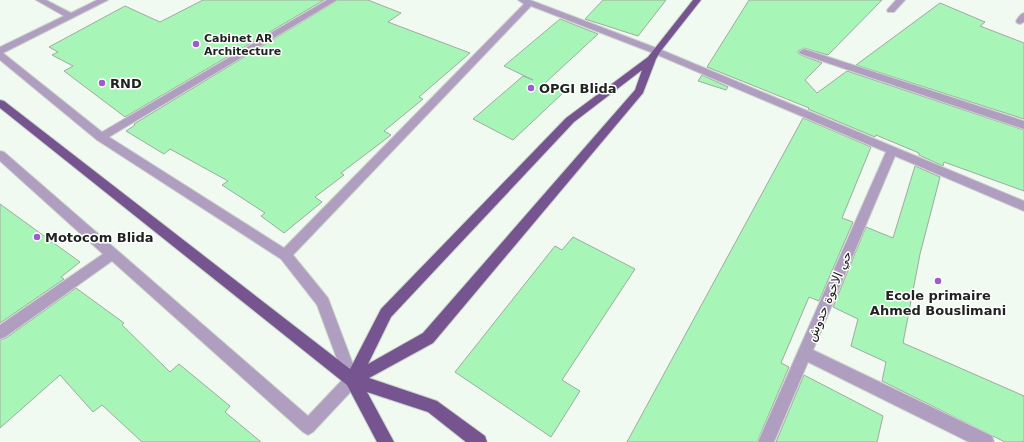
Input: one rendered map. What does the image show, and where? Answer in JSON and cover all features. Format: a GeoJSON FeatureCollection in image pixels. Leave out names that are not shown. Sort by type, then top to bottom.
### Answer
{"type":"FeatureCollection","features":[{"type":"Feature","properties":{"kind":"main road"},"geometry":{"type":"LineString","coordinates":[[352,380],[386,313],[570,120],[654,55],[696,0]]}},
{"type":"Feature","properties":{"kind":"main road"},"geometry":{"type":"LineString","coordinates":[[352,380],[428,338],[640,91],[654,55]]}},
{"type":"Feature","properties":{"kind":"main road"},"geometry":{"type":"LineString","coordinates":[[0,102],[352,380],[432,406],[478,442]]}},
{"type":"Feature","properties":{"kind":"main road"},"geometry":{"type":"LineString","coordinates":[[352,380],[386,442]]}},
{"type":"Feature","properties":{"kind":"street"},"geometry":{"type":"LineString","coordinates":[[40,0],[70,16]]}},
{"type":"Feature","properties":{"kind":"street"},"geometry":{"type":"LineString","coordinates":[[0,51],[104,0]]}},
{"type":"Feature","properties":{"kind":"street"},"geometry":{"type":"LineString","coordinates":[[101,137],[333,0]]}},
{"type":"Feature","properties":{"kind":"street"},"geometry":{"type":"LineString","coordinates":[[891,10],[900,0]]}},
{"type":"Feature","properties":{"kind":"street"},"geometry":{"type":"LineString","coordinates":[[285,255],[526,1],[654,55],[1024,206]]}},
{"type":"Feature","properties":{"kind":"street"},"geometry":{"type":"LineString","coordinates":[[804,52],[1024,125]]}},
{"type":"Feature","properties":{"kind":"street"},"geometry":{"type":"LineString","coordinates":[[0,55],[101,137],[285,255],[323,302],[352,380],[308,427],[220,348],[111,255],[0,155]]}},
{"type":"Feature","properties":{"kind":"street","name":"حي الاخوة حدوش"},"geometry":{"type":"LineString","coordinates":[[766,442],[892,151]]}},
{"type":"Feature","properties":{"kind":"street"},"geometry":{"type":"LineString","coordinates":[[0,333],[111,255]]}},
{"type":"Feature","properties":{"kind":"street"},"geometry":{"type":"LineString","coordinates":[[804,353],[986,442]]}},
{"type":"Feature","properties":{"kind":"building"},"geometry":{"type":"Polygon","coordinates":[[[203,0],[324,0],[125,117],[64,71],[73,66],[52,55],[58,52],[49,47],[125,6],[160,22],[203,0]]]}},
{"type":"Feature","properties":{"kind":"building"},"geometry":{"type":"Polygon","coordinates":[[[338,0],[368,0],[401,13],[388,22],[470,53],[419,97],[423,99],[384,131],[391,135],[341,173],[344,175],[315,197],[322,202],[284,233],[261,216],[265,213],[222,185],[228,181],[170,149],[164,154],[126,131],[135,125],[134,124],[338,0]]]}},
{"type":"Feature","properties":{"kind":"building"},"geometry":{"type":"Polygon","coordinates":[[[603,0],[666,0],[638,36],[585,19],[603,0]]]}},
{"type":"Feature","properties":{"kind":"building"},"geometry":{"type":"Polygon","coordinates":[[[749,0],[882,0],[828,55],[804,48],[798,51],[801,55],[822,63],[805,80],[817,93],[847,71],[1024,130],[1024,191],[944,162],[943,166],[919,155],[919,153],[876,135],[875,137],[808,109],[809,108],[707,67],[749,0]]]}},
{"type":"Feature","properties":{"kind":"building"},"geometry":{"type":"Polygon","coordinates":[[[940,3],[985,22],[980,26],[1024,43],[1024,119],[856,65],[940,3]]]}},
{"type":"Feature","properties":{"kind":"building","name":"OPGI Blida"},"geometry":{"type":"Polygon","coordinates":[[[560,19],[598,34],[544,84],[564,92],[513,140],[473,119],[523,76],[533,80],[504,66],[560,19]]]}},
{"type":"Feature","properties":{"kind":"building"},"geometry":{"type":"Polygon","coordinates":[[[702,75],[728,87],[726,90],[698,81],[702,75]]]}},
{"type":"Feature","properties":{"kind":"building"},"geometry":{"type":"Polygon","coordinates":[[[803,118],[871,147],[842,218],[853,222],[819,301],[809,297],[781,363],[789,367],[757,442],[627,442],[803,118]]]}},
{"type":"Feature","properties":{"kind":"building"},"geometry":{"type":"Polygon","coordinates":[[[915,166],[940,177],[920,254],[903,343],[1024,396],[1024,442],[1005,442],[882,381],[886,362],[851,346],[858,319],[833,307],[866,227],[893,238],[915,166]]]}},
{"type":"Feature","properties":{"kind":"building"},"geometry":{"type":"Polygon","coordinates":[[[0,204],[80,262],[61,277],[64,279],[0,323],[0,204]]]}},
{"type":"Feature","properties":{"kind":"building"},"geometry":{"type":"Polygon","coordinates":[[[573,237],[635,269],[562,380],[580,391],[551,437],[455,372],[555,246],[562,250],[573,237]]]}},
{"type":"Feature","properties":{"kind":"building"},"geometry":{"type":"Polygon","coordinates":[[[76,288],[124,323],[122,325],[170,372],[179,364],[230,406],[225,412],[261,442],[142,442],[102,405],[93,412],[60,375],[0,428],[0,340],[6,338],[76,288]]]}},
{"type":"Feature","properties":{"kind":"building"},"geometry":{"type":"Polygon","coordinates":[[[804,375],[883,416],[877,442],[776,442],[804,375]]]}},
{"type":"Feature","properties":{"kind":"place","name":"Cabinet AR Architecture"},"geometry":{"type":"Point","coordinates":[196,44]}},
{"type":"Feature","properties":{"kind":"place","name":"RND"},"geometry":{"type":"Point","coordinates":[102,83]}},
{"type":"Feature","properties":{"kind":"place","name":"OPGI Blida"},"geometry":{"type":"Point","coordinates":[531,88]}},
{"type":"Feature","properties":{"kind":"place","name":"Motocom Blida"},"geometry":{"type":"Point","coordinates":[37,237]}},
{"type":"Feature","properties":{"kind":"place","name":"Ecole primaire Ahmed Bouslimani"},"geometry":{"type":"Point","coordinates":[938,281]}}]}
